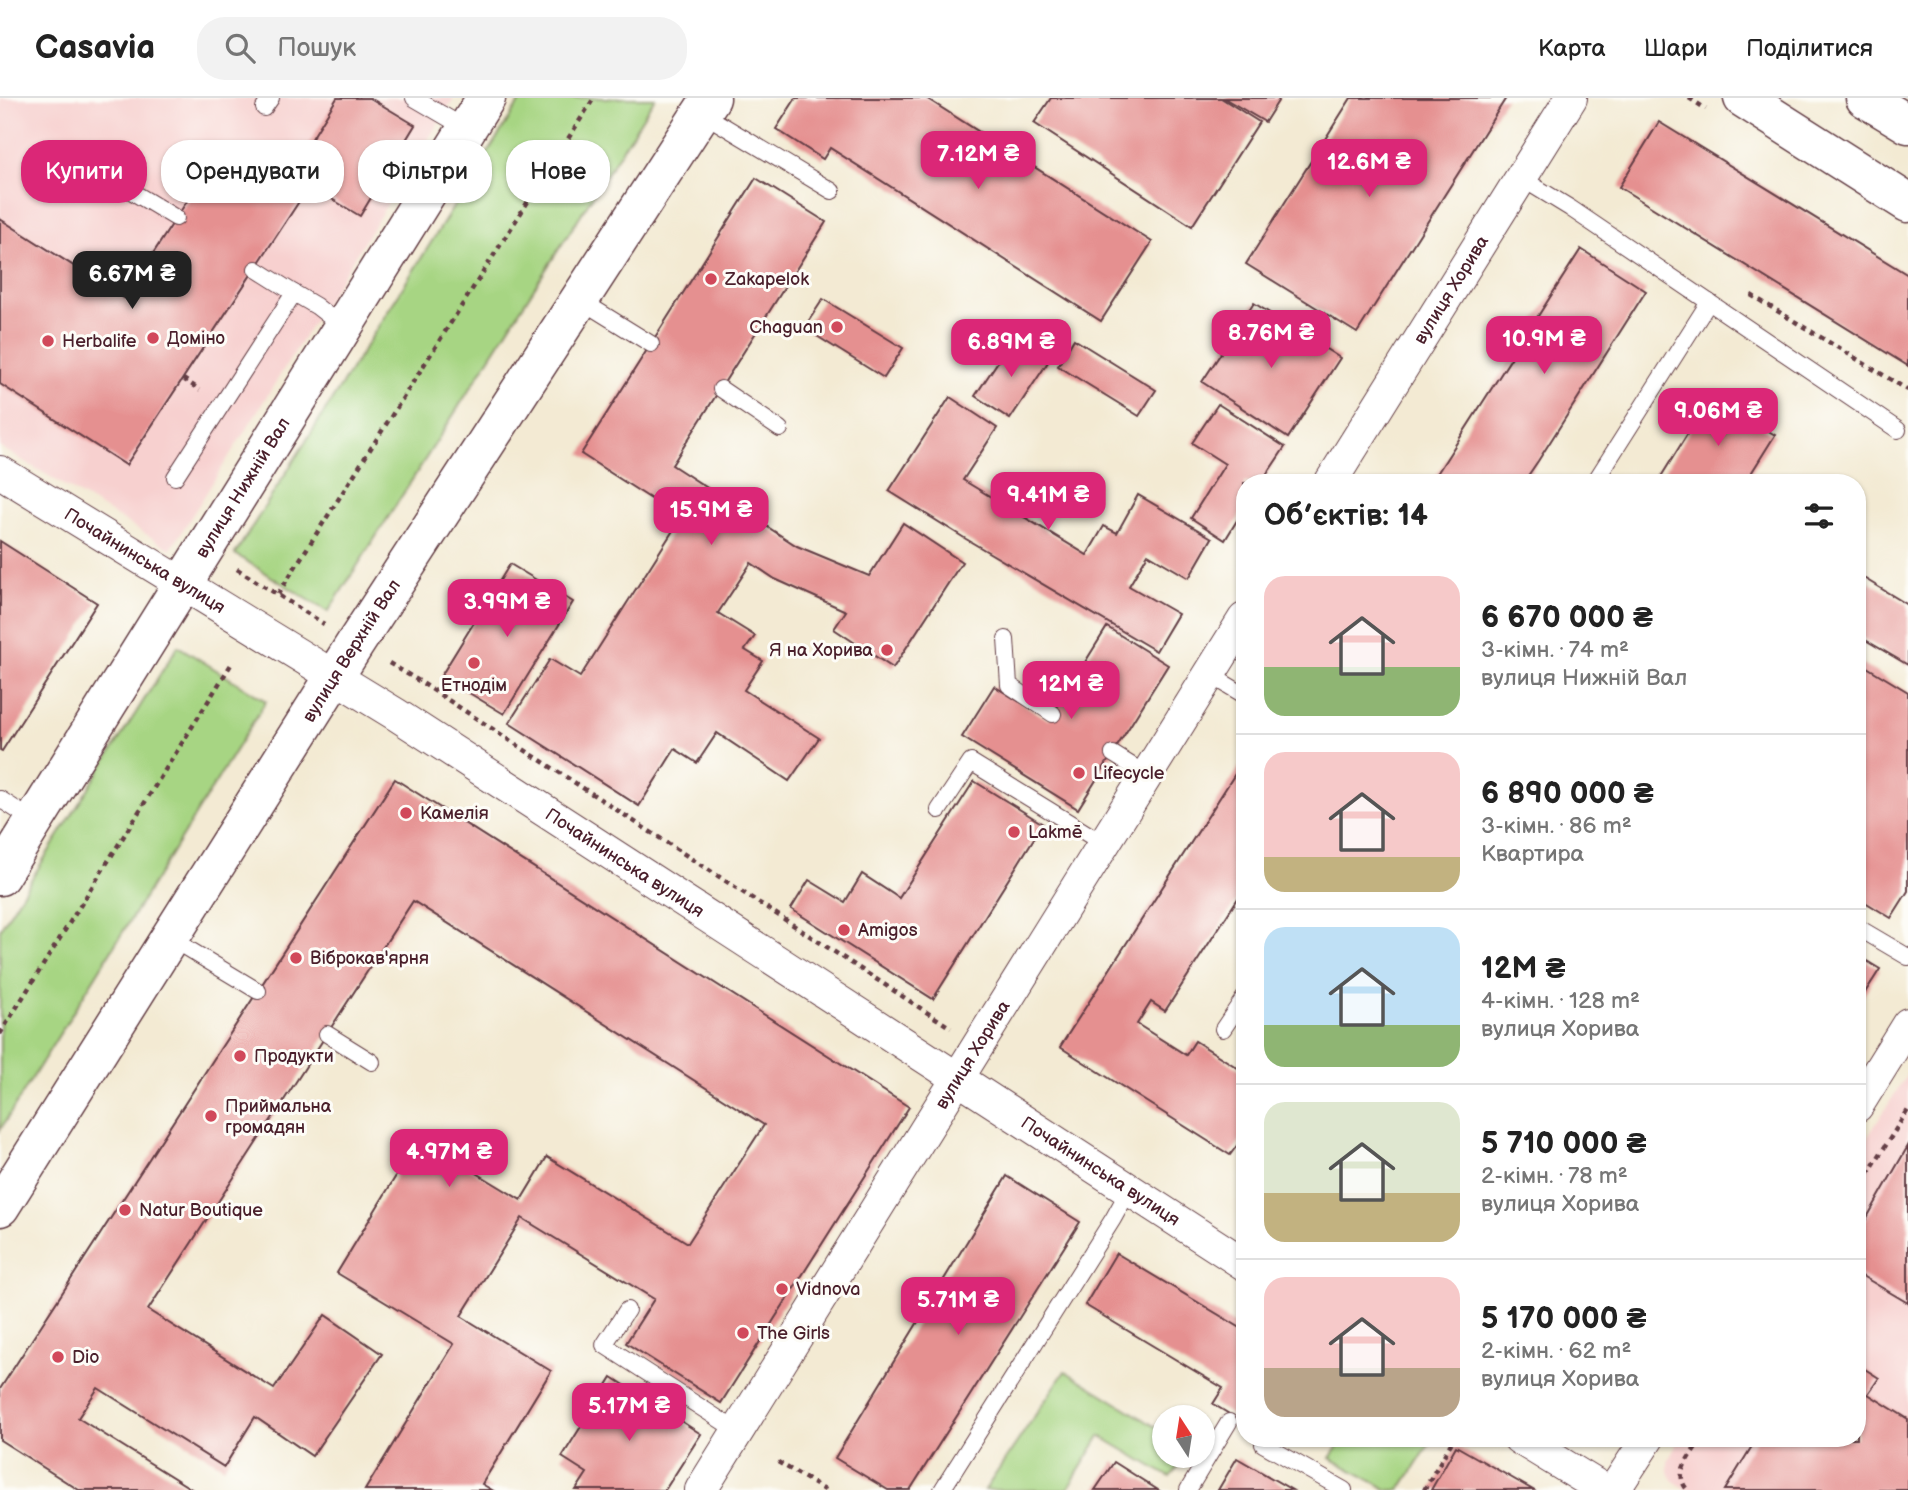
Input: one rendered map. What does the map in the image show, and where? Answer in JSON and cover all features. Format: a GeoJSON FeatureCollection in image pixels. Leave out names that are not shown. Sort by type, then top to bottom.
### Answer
{"type":"FeatureCollection","features":[{"type":"Feature","properties":{"kind":"main road"},"geometry":{"type":"LineString","coordinates":[[1743,98],[1908,203]]}},
{"type":"Feature","properties":{"kind":"main road"},"geometry":{"type":"LineString","coordinates":[[1866,98],[1908,124]]}},
{"type":"Feature","properties":{"kind":"main road","name":"вулиця Верхній Вал"},"geometry":{"type":"LineString","coordinates":[[0,1207],[355,644],[706,105]]}},
{"type":"Feature","properties":{"kind":"main road","name":"вулиця Нижній Вал"},"geometry":{"type":"LineString","coordinates":[[0,876],[476,113]]}},
{"type":"Feature","properties":{"kind":"street","name":"вулиця Хорива"},"geometry":{"type":"LineString","coordinates":[[1336,474],[1571,98]]}},
{"type":"Feature","properties":{"kind":"street","name":"Почайнинська вулиця"},"geometry":{"type":"LineString","coordinates":[[0,472],[397,715],[1236,1259]]}},
{"type":"Feature","properties":{"kind":"street","name":"вулиця Хорива"},"geometry":{"type":"LineString","coordinates":[[701,1490],[1236,632]]}},
{"type":"Feature","properties":{"kind":"street"},"geometry":{"type":"LineString","coordinates":[[1866,1092],[1908,1024]]}},
{"type":"Feature","properties":{"kind":"street"},"geometry":{"type":"LineString","coordinates":[[1534,1447],[1604,1490]]}},
{"type":"Feature","properties":{"kind":"street"},"geometry":{"type":"LineString","coordinates":[[1614,1490],[1642,1447]]}},
{"type":"Feature","properties":{"kind":"lane"},"geometry":{"type":"LineString","coordinates":[[414,98],[476,113]]}},
{"type":"Feature","properties":{"kind":"lane"},"geometry":{"type":"LineString","coordinates":[[706,105],[832,191]]}},
{"type":"Feature","properties":{"kind":"lane"},"geometry":{"type":"LineString","coordinates":[[1521,178],[1570,208],[1898,430]]}},
{"type":"Feature","properties":{"kind":"lane"},"geometry":{"type":"LineString","coordinates":[[147,201],[176,218]]}},
{"type":"Feature","properties":{"kind":"lane"},"geometry":{"type":"LineString","coordinates":[[256,269],[316,306],[343,327]]}},
{"type":"Feature","properties":{"kind":"lane"},"geometry":{"type":"LineString","coordinates":[[175,477],[294,293]]}},
{"type":"Feature","properties":{"kind":"lane"},"geometry":{"type":"LineString","coordinates":[[580,300],[651,344]]}},
{"type":"Feature","properties":{"kind":"lane"},"geometry":{"type":"LineString","coordinates":[[1600,474],[1709,302]]}},
{"type":"Feature","properties":{"kind":"lane"},"geometry":{"type":"LineString","coordinates":[[720,389],[780,429]]}},
{"type":"Feature","properties":{"kind":"lane"},"geometry":{"type":"LineString","coordinates":[[1006,639],[1009,685],[1053,714]]}},
{"type":"Feature","properties":{"kind":"lane"},"geometry":{"type":"LineString","coordinates":[[1209,674],[1236,690]]}},
{"type":"Feature","properties":{"kind":"lane"},"geometry":{"type":"LineString","coordinates":[[1113,754],[1147,775]]}},
{"type":"Feature","properties":{"kind":"lane"},"geometry":{"type":"LineString","coordinates":[[939,810],[971,762],[1104,844]]}},
{"type":"Feature","properties":{"kind":"lane"},"geometry":{"type":"LineString","coordinates":[[0,799],[34,821]]}},
{"type":"Feature","properties":{"kind":"lane"},"geometry":{"type":"LineString","coordinates":[[1866,932],[1908,957]]}},
{"type":"Feature","properties":{"kind":"lane"},"geometry":{"type":"LineString","coordinates":[[170,938],[258,991]]}},
{"type":"Feature","properties":{"kind":"lane"},"geometry":{"type":"LineString","coordinates":[[1223,1029],[1236,1010]]}},
{"type":"Feature","properties":{"kind":"lane"},"geometry":{"type":"LineString","coordinates":[[327,1034],[372,1062]]}},
{"type":"Feature","properties":{"kind":"lane"},"geometry":{"type":"LineString","coordinates":[[942,1490],[1129,1190]]}},
{"type":"Feature","properties":{"kind":"lane"},"geometry":{"type":"LineString","coordinates":[[626,1310],[604,1345],[739,1432]]}},
{"type":"Feature","properties":{"kind":"lane"},"geometry":{"type":"LineString","coordinates":[[1188,1490],[1229,1422]]}},
{"type":"Feature","properties":{"kind":"lane"},"geometry":{"type":"LineString","coordinates":[[1268,1447],[1344,1490]]}},
{"type":"Feature","properties":{"kind":"path"},"geometry":{"type":"LineString","coordinates":[[278,594],[594,98]]}},
{"type":"Feature","properties":{"kind":"path"},"geometry":{"type":"LineString","coordinates":[[1748,293],[1908,390]]}},
{"type":"Feature","properties":{"kind":"path"},"geometry":{"type":"LineString","coordinates":[[205,549],[355,644],[419,681],[951,1029]]}},
{"type":"Feature","properties":{"kind":"path"},"geometry":{"type":"LineString","coordinates":[[0,1034],[232,663]]}},
{"type":"Feature","properties":{"kind":"path"},"geometry":{"type":"LineString","coordinates":[[1866,1177],[1908,1110]]}},
{"type":"Feature","properties":{"kind":"path"},"geometry":{"type":"LineString","coordinates":[[1423,1490],[1449,1447]]}},
{"type":"Feature","properties":{"kind":"path"},"geometry":{"type":"LineString","coordinates":[[1686,1488],[1682,1484],[1681,1472],[1696,1447]]}},
{"type":"Feature","properties":{"kind":"path"},"geometry":{"type":"LineString","coordinates":[[778,1462],[825,1490]]}},
{"type":"Feature","properties":{"kind":"shaded area"},"geometry":{"type":"Polygon","coordinates":[[[0,98],[454,98],[428,140],[358,140],[358,203],[388,203],[171,549],[0,447],[0,98]]]}},
{"type":"Feature","properties":{"kind":"shaded area"},"geometry":{"type":"Polygon","coordinates":[[[1908,1073],[1908,1490],[1686,1490],[1674,1481],[1668,1472],[1668,1461],[1675,1447],[1866,1447],[1866,1140],[1908,1073]]]}},
{"type":"Feature","properties":{"kind":"green space"},"geometry":{"type":"Polygon","coordinates":[[[522,98],[655,98],[610,169],[610,140],[506,140],[506,203],[588,203],[328,612],[235,554],[456,203],[492,203],[492,146],[522,98]]]}},
{"type":"Feature","properties":{"kind":"green space"},"geometry":{"type":"Polygon","coordinates":[[[178,646],[266,701],[0,1130],[0,929],[178,646]]]}},
{"type":"Feature","properties":{"kind":"green space"},"geometry":{"type":"Polygon","coordinates":[[[1065,1371],[1152,1425],[1152,1466],[1100,1436],[1067,1490],[985,1490],[1065,1371]]]}},
{"type":"Feature","properties":{"kind":"green space"},"geometry":{"type":"Polygon","coordinates":[[[1338,1447],[1428,1447],[1400,1490],[1388,1490],[1330,1458],[1338,1447]]]}},
{"type":"Feature","properties":{"kind":"green space"},"geometry":{"type":"Polygon","coordinates":[[[1155,1468],[1177,1468],[1170,1477],[1155,1468]]]}},
{"type":"Feature","properties":{"kind":"building"},"geometry":{"type":"Polygon","coordinates":[[[337,98],[370,98],[415,125],[406,140],[358,140],[358,203],[368,203],[360,216],[338,203],[344,203],[344,140],[311,140],[337,98]]]}},
{"type":"Feature","properties":{"kind":"building"},"geometry":{"type":"Polygon","coordinates":[[[796,98],[926,98],[1152,242],[1101,321],[830,148],[823,159],[776,129],[796,98]]]}},
{"type":"Feature","properties":{"kind":"building"},"geometry":{"type":"Polygon","coordinates":[[[1051,98],[1221,98],[1259,122],[1192,226],[1034,123],[1051,98]]]}},
{"type":"Feature","properties":{"kind":"building"},"geometry":{"type":"Polygon","coordinates":[[[1224,98],[1280,98],[1265,122],[1224,98]]]}},
{"type":"Feature","properties":{"kind":"building"},"geometry":{"type":"Polygon","coordinates":[[[1351,98],[1506,98],[1357,333],[1246,264],[1351,98]]]}},
{"type":"Feature","properties":{"kind":"building"},"geometry":{"type":"Polygon","coordinates":[[[1659,122],[1908,275],[1908,366],[1619,187],[1659,122]]]}},
{"type":"Feature","properties":{"kind":"building"},"geometry":{"type":"Polygon","coordinates":[[[756,178],[826,222],[672,465],[797,546],[869,576],[903,523],[962,562],[893,668],[834,629],[846,611],[775,579],[751,563],[718,613],[755,636],[745,650],[763,661],[744,690],[819,738],[789,781],[717,733],[697,763],[675,749],[639,806],[509,723],[550,659],[580,677],[681,518],[581,454],[756,178]]]}},
{"type":"Feature","properties":{"kind":"building","name":"Доміно"},"geometry":{"type":"Polygon","coordinates":[[[186,203],[298,203],[126,465],[0,384],[0,219],[124,298],[186,203]]]}},
{"type":"Feature","properties":{"kind":"building"},"geometry":{"type":"Polygon","coordinates":[[[1581,249],[1646,291],[1529,474],[1437,474],[1581,249]]]}},
{"type":"Feature","properties":{"kind":"building"},"geometry":{"type":"Polygon","coordinates":[[[823,299],[903,348],[884,378],[804,328],[823,299]]]}},
{"type":"Feature","properties":{"kind":"building"},"geometry":{"type":"Polygon","coordinates":[[[1254,303],[1340,358],[1288,438],[1202,382],[1254,303]]]}},
{"type":"Feature","properties":{"kind":"building"},"geometry":{"type":"Polygon","coordinates":[[[1013,339],[1048,362],[1010,419],[975,396],[1013,339]]]}},
{"type":"Feature","properties":{"kind":"building"},"geometry":{"type":"Polygon","coordinates":[[[1074,339],[1156,390],[1139,416],[1058,366],[1074,339]]]}},
{"type":"Feature","properties":{"kind":"building"},"geometry":{"type":"Polygon","coordinates":[[[1711,396],[1775,435],[1751,474],[1663,474],[1711,396]]]}},
{"type":"Feature","properties":{"kind":"building"},"geometry":{"type":"Polygon","coordinates":[[[950,397],[997,428],[963,480],[1087,555],[1104,526],[1117,533],[1138,495],[1212,538],[1189,578],[1148,554],[1129,586],[1178,614],[1156,651],[889,491],[950,397]]]}},
{"type":"Feature","properties":{"kind":"building"},"geometry":{"type":"Polygon","coordinates":[[[1218,404],[1285,447],[1267,474],[1236,474],[1236,522],[1225,540],[1191,518],[1225,464],[1192,443],[1218,404]]]}},
{"type":"Feature","properties":{"kind":"building"},"geometry":{"type":"Polygon","coordinates":[[[0,541],[97,603],[2,751],[0,750],[0,541]]]}},
{"type":"Feature","properties":{"kind":"building"},"geometry":{"type":"Polygon","coordinates":[[[510,564],[573,602],[504,714],[441,676],[510,564]]]}},
{"type":"Feature","properties":{"kind":"building"},"geometry":{"type":"Polygon","coordinates":[[[1866,579],[1908,605],[1908,665],[1866,640],[1866,579]]]}},
{"type":"Feature","properties":{"kind":"building"},"geometry":{"type":"Polygon","coordinates":[[[1107,627],[1168,665],[1078,809],[962,737],[994,686],[1049,720],[1107,627]]]}},
{"type":"Feature","properties":{"kind":"building"},"geometry":{"type":"Polygon","coordinates":[[[1866,666],[1908,692],[1908,891],[1891,918],[1866,903],[1866,666]]]}},
{"type":"Feature","properties":{"kind":"building"},"geometry":{"type":"Polygon","coordinates":[[[1236,772],[1236,901],[1165,1011],[1151,1002],[1137,1024],[1186,1055],[1195,1041],[1236,1067],[1236,1147],[1230,1155],[1060,1047],[1236,772]]]}},
{"type":"Feature","properties":{"kind":"building"},"geometry":{"type":"Polygon","coordinates":[[[395,779],[909,1107],[721,1403],[626,1343],[654,1299],[522,1218],[461,1316],[551,1371],[482,1484],[492,1490],[365,1490],[454,1344],[337,1273],[419,1138],[521,1200],[547,1157],[688,1243],[764,1125],[413,901],[148,1310],[274,1389],[325,1315],[382,1354],[312,1456],[255,1417],[224,1467],[98,1388],[78,1418],[193,1490],[79,1490],[0,1440],[0,1389],[395,779]]]}},
{"type":"Feature","properties":{"kind":"building"},"geometry":{"type":"Polygon","coordinates":[[[974,781],[1043,824],[933,999],[791,909],[809,880],[845,902],[862,874],[899,898],[974,781]]]}},
{"type":"Feature","properties":{"kind":"building"},"geometry":{"type":"Polygon","coordinates":[[[1866,960],[1880,969],[1866,991],[1866,960]]]}},
{"type":"Feature","properties":{"kind":"building"},"geometry":{"type":"Polygon","coordinates":[[[1908,1146],[1908,1303],[1866,1278],[1866,1219],[1908,1146]]]}},
{"type":"Feature","properties":{"kind":"building"},"geometry":{"type":"Polygon","coordinates":[[[1007,1176],[1080,1222],[910,1490],[888,1490],[835,1458],[1007,1176]]]}},
{"type":"Feature","properties":{"kind":"building"},"geometry":{"type":"Polygon","coordinates":[[[1116,1253],[1236,1325],[1236,1418],[1213,1404],[1223,1388],[1085,1305],[1116,1253]]]}},
{"type":"Feature","properties":{"kind":"building"},"geometry":{"type":"Polygon","coordinates":[[[1866,1370],[1879,1378],[1868,1394],[1908,1419],[1908,1490],[1725,1490],[1751,1447],[1866,1447],[1866,1370]]]}},
{"type":"Feature","properties":{"kind":"building"},"geometry":{"type":"Polygon","coordinates":[[[612,1377],[701,1434],[665,1490],[576,1490],[587,1473],[562,1457],[612,1377]]]}},
{"type":"Feature","properties":{"kind":"building"},"geometry":{"type":"Polygon","coordinates":[[[1458,1447],[1533,1490],[1431,1490],[1458,1447]]]}},
{"type":"Feature","properties":{"kind":"building"},"geometry":{"type":"Polygon","coordinates":[[[1237,1458],[1292,1490],[1218,1490],[1237,1458]]]}},
{"type":"Feature","properties":{"kind":"building"},"geometry":{"type":"Polygon","coordinates":[[[1114,1462],[1158,1490],[1095,1490],[1114,1462]]]}},
{"type":"Feature","properties":{"kind":"place","name":"Zakapelok"},"geometry":{"type":"Point","coordinates":[711,279]}},
{"type":"Feature","properties":{"kind":"place","name":"Chaguan"},"geometry":{"type":"Point","coordinates":[837,327]}},
{"type":"Feature","properties":{"kind":"place","name":"Доміно"},"geometry":{"type":"Point","coordinates":[153,338]}},
{"type":"Feature","properties":{"kind":"place","name":"Herbalife"},"geometry":{"type":"Point","coordinates":[48,341]}},
{"type":"Feature","properties":{"kind":"place","name":"Я на Хорива"},"geometry":{"type":"Point","coordinates":[887,650]}},
{"type":"Feature","properties":{"kind":"place","name":"Етнодім"},"geometry":{"type":"Point","coordinates":[474,663]}},
{"type":"Feature","properties":{"kind":"place","name":"Lifecycle"},"geometry":{"type":"Point","coordinates":[1079,773]}},
{"type":"Feature","properties":{"kind":"place","name":"Камелія"},"geometry":{"type":"Point","coordinates":[406,813]}},
{"type":"Feature","properties":{"kind":"place","name":"Lakmē"},"geometry":{"type":"Point","coordinates":[1014,832]}},
{"type":"Feature","properties":{"kind":"place","name":"Amigos"},"geometry":{"type":"Point","coordinates":[844,930]}},
{"type":"Feature","properties":{"kind":"place","name":"Віброкав'ярня"},"geometry":{"type":"Point","coordinates":[296,958]}},
{"type":"Feature","properties":{"kind":"place","name":"Продукти"},"geometry":{"type":"Point","coordinates":[240,1056]}},
{"type":"Feature","properties":{"kind":"place","name":"Приймальна громадян"},"geometry":{"type":"Point","coordinates":[211,1116]}},
{"type":"Feature","properties":{"kind":"place","name":"Natur Boutique"},"geometry":{"type":"Point","coordinates":[125,1210]}},
{"type":"Feature","properties":{"kind":"place","name":"Vidnova"},"geometry":{"type":"Point","coordinates":[782,1289]}},
{"type":"Feature","properties":{"kind":"place","name":"The Girls"},"geometry":{"type":"Point","coordinates":[743,1333]}},
{"type":"Feature","properties":{"kind":"place","name":"Dio"},"geometry":{"type":"Point","coordinates":[58,1357]}}]}
